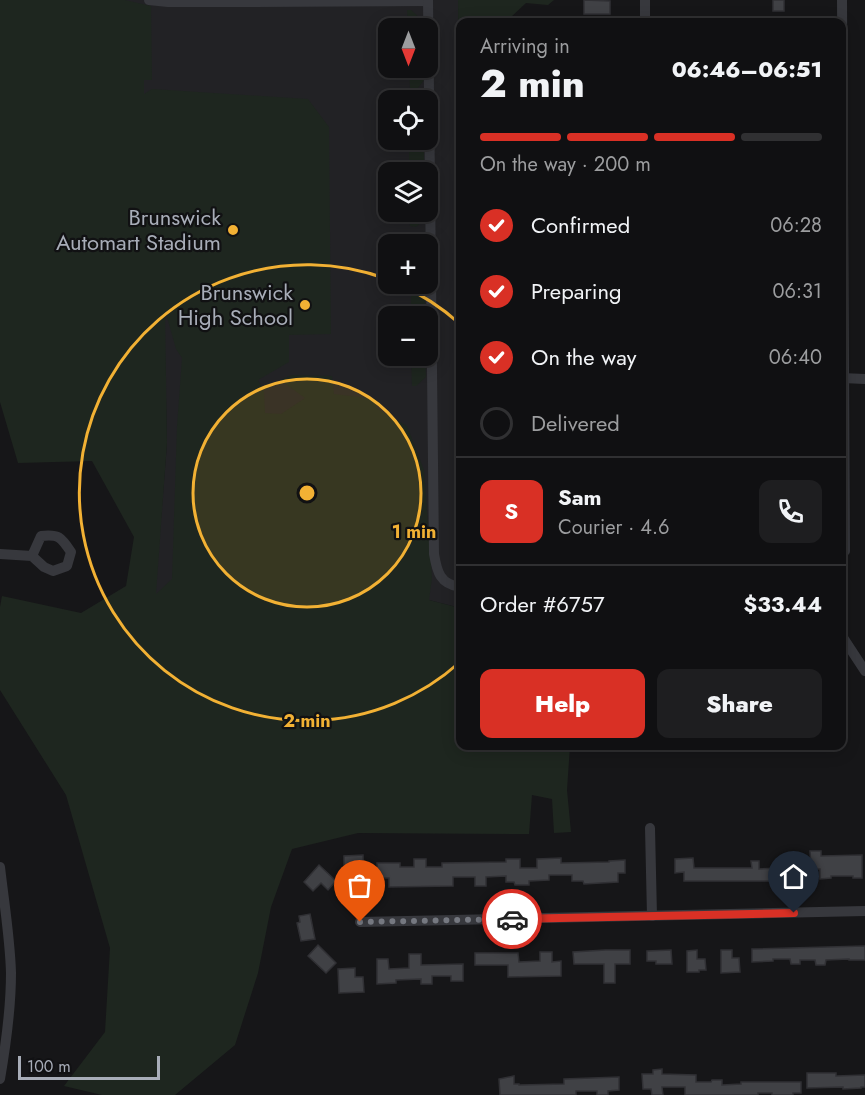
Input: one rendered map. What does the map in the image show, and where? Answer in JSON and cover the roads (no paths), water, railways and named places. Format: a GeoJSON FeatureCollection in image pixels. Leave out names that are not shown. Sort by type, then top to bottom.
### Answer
{"type":"FeatureCollection","features":[{"type":"Feature","properties":{"kind":"street"},"geometry":{"type":"LineString","coordinates":[[149,0],[428,0],[434,554],[439,575],[456,586]]}},
{"type":"Feature","properties":{"kind":"street"},"geometry":{"type":"LineString","coordinates":[[645,0],[645,18]]}},
{"type":"Feature","properties":{"kind":"street"},"geometry":{"type":"LineString","coordinates":[[842,0],[842,18]]}},
{"type":"Feature","properties":{"kind":"street"},"geometry":{"type":"LineString","coordinates":[[846,378],[865,379]]}},
{"type":"Feature","properties":{"kind":"street"},"geometry":{"type":"LineString","coordinates":[[0,554],[32,556]]}},
{"type":"Feature","properties":{"kind":"street"},"geometry":{"type":"LineString","coordinates":[[846,642],[865,672]]}},
{"type":"Feature","properties":{"kind":"street"},"geometry":{"type":"LineString","coordinates":[[650,828],[652,916]]}},
{"type":"Feature","properties":{"kind":"street"},"geometry":{"type":"LineString","coordinates":[[0,867],[11,974],[8,1029],[0,1079]]}},
{"type":"Feature","properties":{"kind":"street"},"geometry":{"type":"LineString","coordinates":[[360,922],[865,911]]}},
{"type":"Feature","properties":{"kind":"place","name":"Brunswick Automart Stadium"},"geometry":{"type":"Point","coordinates":[233,230]}},
{"type":"Feature","properties":{"kind":"place","name":"Brunswick High School"},"geometry":{"type":"Point","coordinates":[305,305]}}]}
